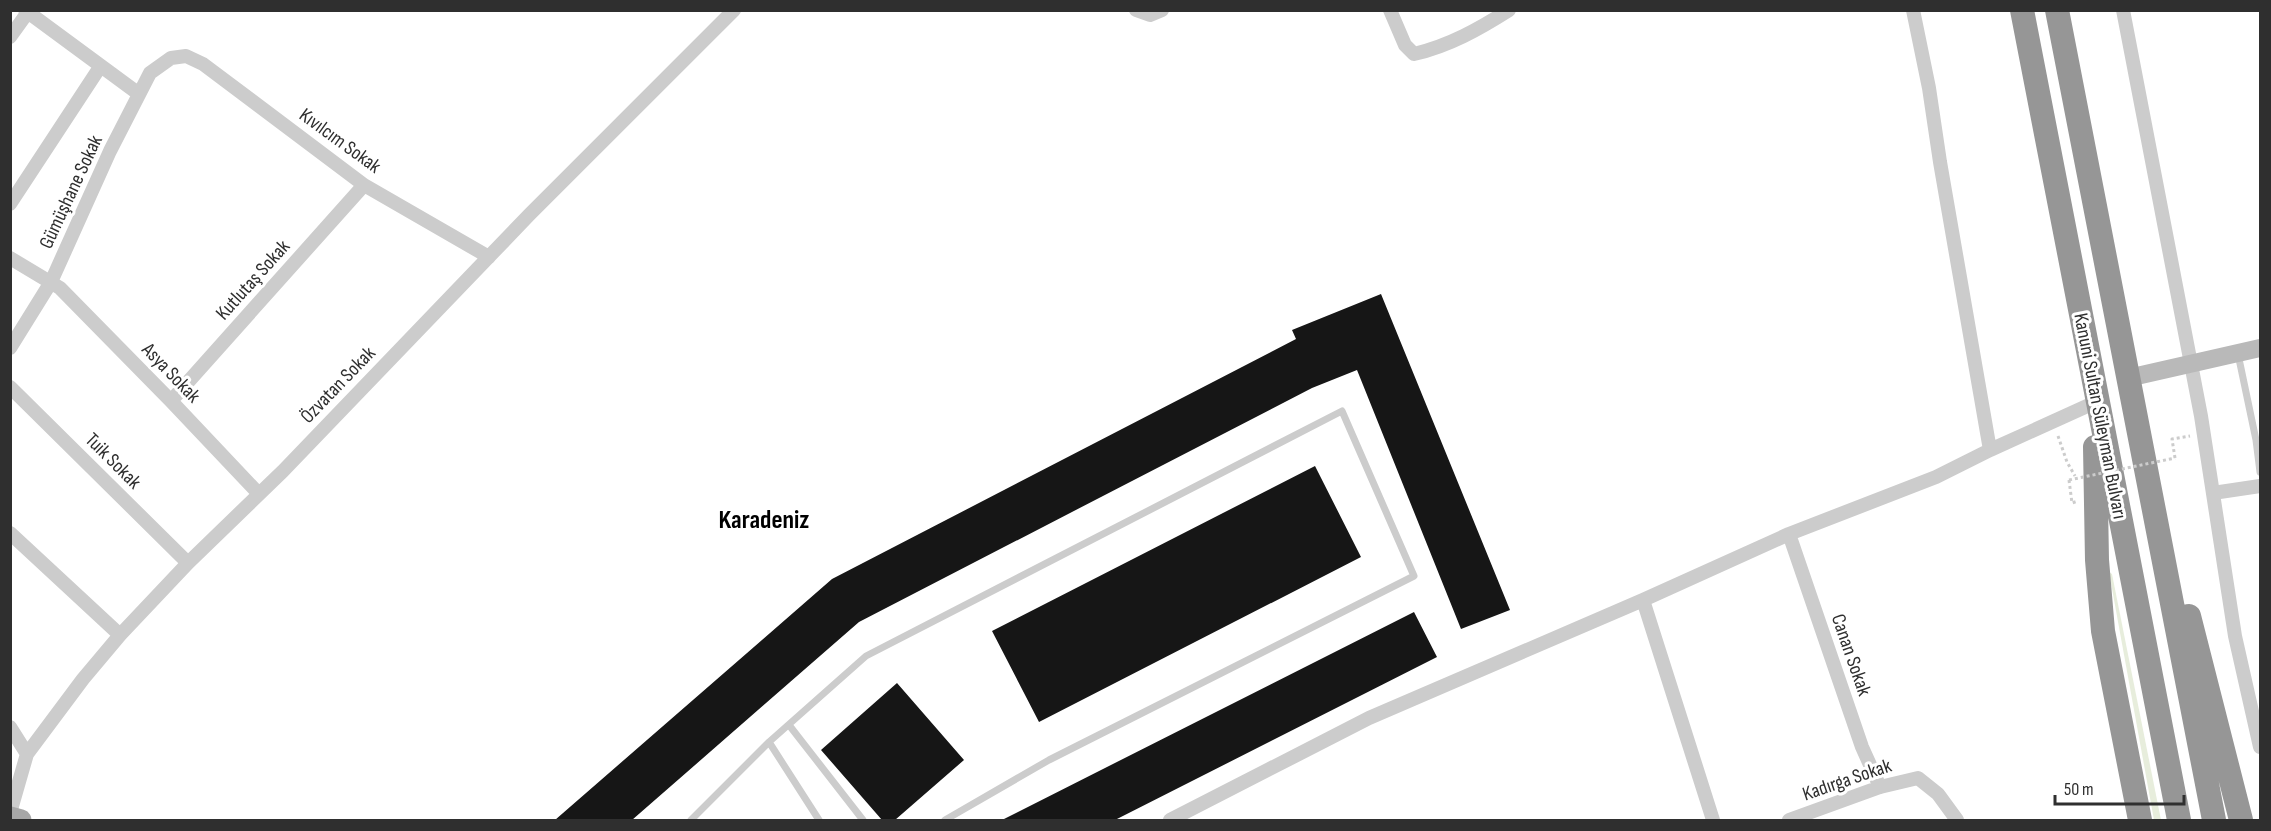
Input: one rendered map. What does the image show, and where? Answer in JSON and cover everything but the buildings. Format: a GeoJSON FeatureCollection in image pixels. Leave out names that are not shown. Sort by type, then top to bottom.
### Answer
{"type":"FeatureCollection","features":[{"type":"Feature","properties":{"kind":"highway","name":"Kanuni Sultan Süleyman Bulvarı"},"geometry":{"type":"LineString","coordinates":[[2022,10],[2096,402],[2179,820]]}},
{"type":"Feature","properties":{"kind":"highway","name":"Kanuni Sultan Süleyman Bulvarı"},"geometry":{"type":"LineString","coordinates":[[2057,10],[2214,820]]}},
{"type":"Feature","properties":{"kind":"highway"},"geometry":{"type":"LineString","coordinates":[[2096,402],[2097,560],[2103,631],[2140,820]]}},
{"type":"Feature","properties":{"kind":"highway"},"geometry":{"type":"LineString","coordinates":[[2141,445],[2174,554],[2241,820]]}},
{"type":"Feature","properties":{"kind":"main road"},"geometry":{"type":"LineString","coordinates":[[10,815],[21,820]]}},
{"type":"Feature","properties":{"kind":"street","name":"Özvatan Sokak"},"geometry":{"type":"LineString","coordinates":[[10,815],[27,754],[83,679],[120,635],[188,563],[259,494],[489,257],[734,10]]}},
{"type":"Feature","properties":{"kind":"street"},"geometry":{"type":"LineString","coordinates":[[1390,10],[1405,45],[1414,54],[1437,49],[1487,24],[1509,10]]}},
{"type":"Feature","properties":{"kind":"street"},"geometry":{"type":"LineString","coordinates":[[1913,10],[1929,88],[1990,450]]}},
{"type":"Feature","properties":{"kind":"street"},"geometry":{"type":"LineString","coordinates":[[2123,10],[2191,364],[2235,636],[2260,747]]}},
{"type":"Feature","properties":{"kind":"street"},"geometry":{"type":"LineString","coordinates":[[10,36],[27,11],[139,94]]}},
{"type":"Feature","properties":{"kind":"street","name":"Kıvılcım Sokak"},"geometry":{"type":"LineString","coordinates":[[171,58],[186,56],[203,64],[364,185],[489,257]]}},
{"type":"Feature","properties":{"kind":"street","name":"Gümüşhane Sokak"},"geometry":{"type":"LineString","coordinates":[[10,348],[51,282],[110,151],[150,73],[171,58]]}},
{"type":"Feature","properties":{"kind":"street"},"geometry":{"type":"LineString","coordinates":[[10,204],[100,67]]}},
{"type":"Feature","properties":{"kind":"street","name":"Kutlutaş Sokak"},"geometry":{"type":"LineString","coordinates":[[171,401],[364,185]]}},
{"type":"Feature","properties":{"kind":"street","name":"Asya Sokak"},"geometry":{"type":"LineString","coordinates":[[10,258],[60,288],[259,494]]}},
{"type":"Feature","properties":{"kind":"street"},"geometry":{"type":"LineString","coordinates":[[2128,378],[2260,348]]}},
{"type":"Feature","properties":{"kind":"street","name":"Tuik Sokak"},"geometry":{"type":"LineString","coordinates":[[10,387],[188,563]]}},
{"type":"Feature","properties":{"kind":"street"},"geometry":{"type":"LineString","coordinates":[[1170,820],[1369,718],[1643,600],[1789,534],[1936,477],[2096,402]]}},
{"type":"Feature","properties":{"kind":"street"},"geometry":{"type":"LineString","coordinates":[[2213,493],[2260,486]]}},
{"type":"Feature","properties":{"kind":"street"},"geometry":{"type":"LineString","coordinates":[[10,533],[120,635]]}},
{"type":"Feature","properties":{"kind":"street","name":"Canan Sokak"},"geometry":{"type":"LineString","coordinates":[[1789,534],[1862,747],[1880,786]]}},
{"type":"Feature","properties":{"kind":"street"},"geometry":{"type":"LineString","coordinates":[[1643,600],[1713,820]]}},
{"type":"Feature","properties":{"kind":"street"},"geometry":{"type":"LineString","coordinates":[[10,727],[27,754]]}},
{"type":"Feature","properties":{"kind":"street","name":"Kadırga Sokak"},"geometry":{"type":"LineString","coordinates":[[1789,820],[1880,786],[1918,778],[1938,794],[1957,820]]}},
{"type":"Feature","properties":{"kind":"lane"},"geometry":{"type":"LineString","coordinates":[[2238,354],[2256,440],[2260,472]]}},
{"type":"Feature","properties":{"kind":"lane"},"geometry":{"type":"LineString","coordinates":[[691,820],[769,742],[866,656],[1342,411],[1414,576],[1049,760],[945,820]]}},
{"type":"Feature","properties":{"kind":"lane"},"geometry":{"type":"LineString","coordinates":[[789,725],[863,820]]}},
{"type":"Feature","properties":{"kind":"lane"},"geometry":{"type":"LineString","coordinates":[[769,742],[819,820]]}},
{"type":"Feature","properties":{"kind":"path"},"geometry":{"type":"LineString","coordinates":[[2053,421],[2067,462],[2078,483]]}},
{"type":"Feature","properties":{"kind":"path"},"geometry":{"type":"LineString","coordinates":[[2069,480],[2175,458],[2172,439]]}},
{"type":"Feature","properties":{"kind":"green space"},"geometry":{"type":"Polygon","coordinates":[[[2109,572],[2112,574],[2161,820],[2154,820],[2109,572]]]}},
{"type":"Feature","properties":{"kind":"district","name":"Karadeniz"},"geometry":{"type":"Point","coordinates":[764,520]}}]}
